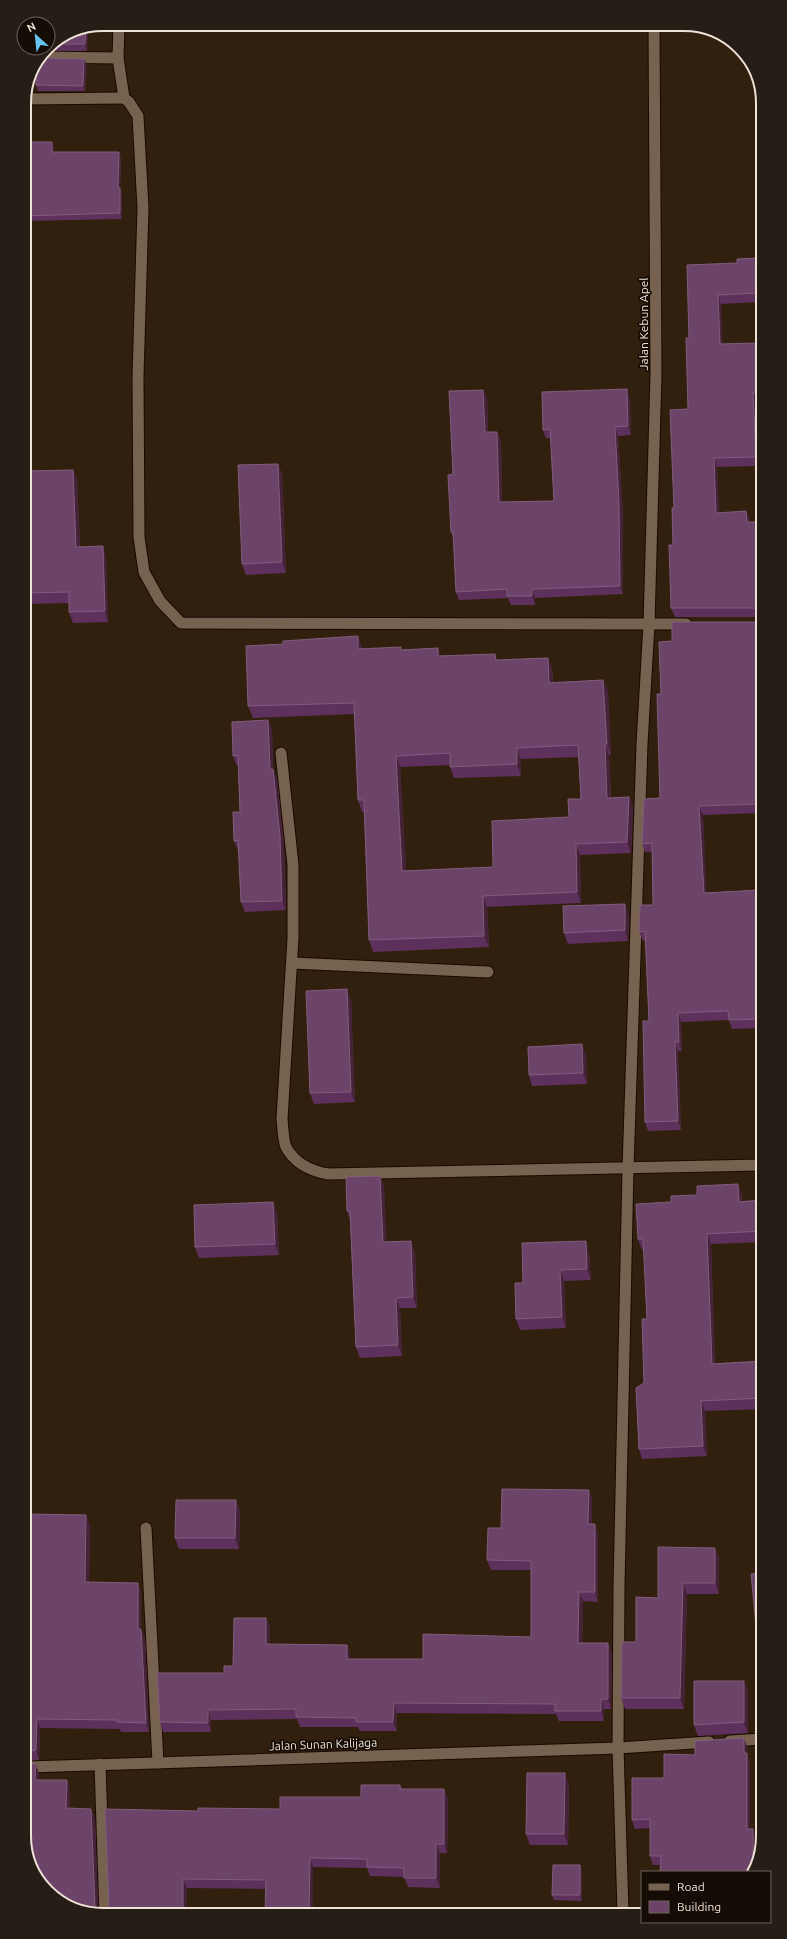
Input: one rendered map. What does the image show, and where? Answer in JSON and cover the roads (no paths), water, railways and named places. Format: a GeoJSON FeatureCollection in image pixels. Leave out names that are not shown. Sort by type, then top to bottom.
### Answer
{"type":"FeatureCollection","features":[{"type":"Feature","properties":{"kind":"street"},"geometry":{"type":"LineString","coordinates":[[119,31],[118,58],[124,98]]}},
{"type":"Feature","properties":{"kind":"street","name":"Jalan Kebun Apel"},"geometry":{"type":"LineString","coordinates":[[623,1908],[618,1748],[619,1586],[628,1169],[642,744],[649,624],[656,374],[654,31]]}},
{"type":"Feature","properties":{"kind":"street"},"geometry":{"type":"LineString","coordinates":[[48,57],[118,58]]}},
{"type":"Feature","properties":{"kind":"street"},"geometry":{"type":"LineString","coordinates":[[31,99],[124,98],[129,102],[138,116],[143,208],[138,376],[139,537],[144,572],[160,601],[181,623],[697,624]]}},
{"type":"Feature","properties":{"kind":"street"},"geometry":{"type":"LineString","coordinates":[[281,753],[293,865],[292,963],[282,1119],[286,1147],[295,1159],[310,1171],[328,1174],[628,1169],[756,1165]]}},
{"type":"Feature","properties":{"kind":"street"},"geometry":{"type":"LineString","coordinates":[[292,963],[488,972]]}},
{"type":"Feature","properties":{"kind":"street"},"geometry":{"type":"LineString","coordinates":[[146,1528],[158,1763]]}},
{"type":"Feature","properties":{"kind":"street","name":"Jalan Sunan Kalijaga"},"geometry":{"type":"LineString","coordinates":[[31,1767],[618,1748],[756,1739]]}},
{"type":"Feature","properties":{"kind":"street"},"geometry":{"type":"LineString","coordinates":[[100,1764],[105,1908]]}}]}
